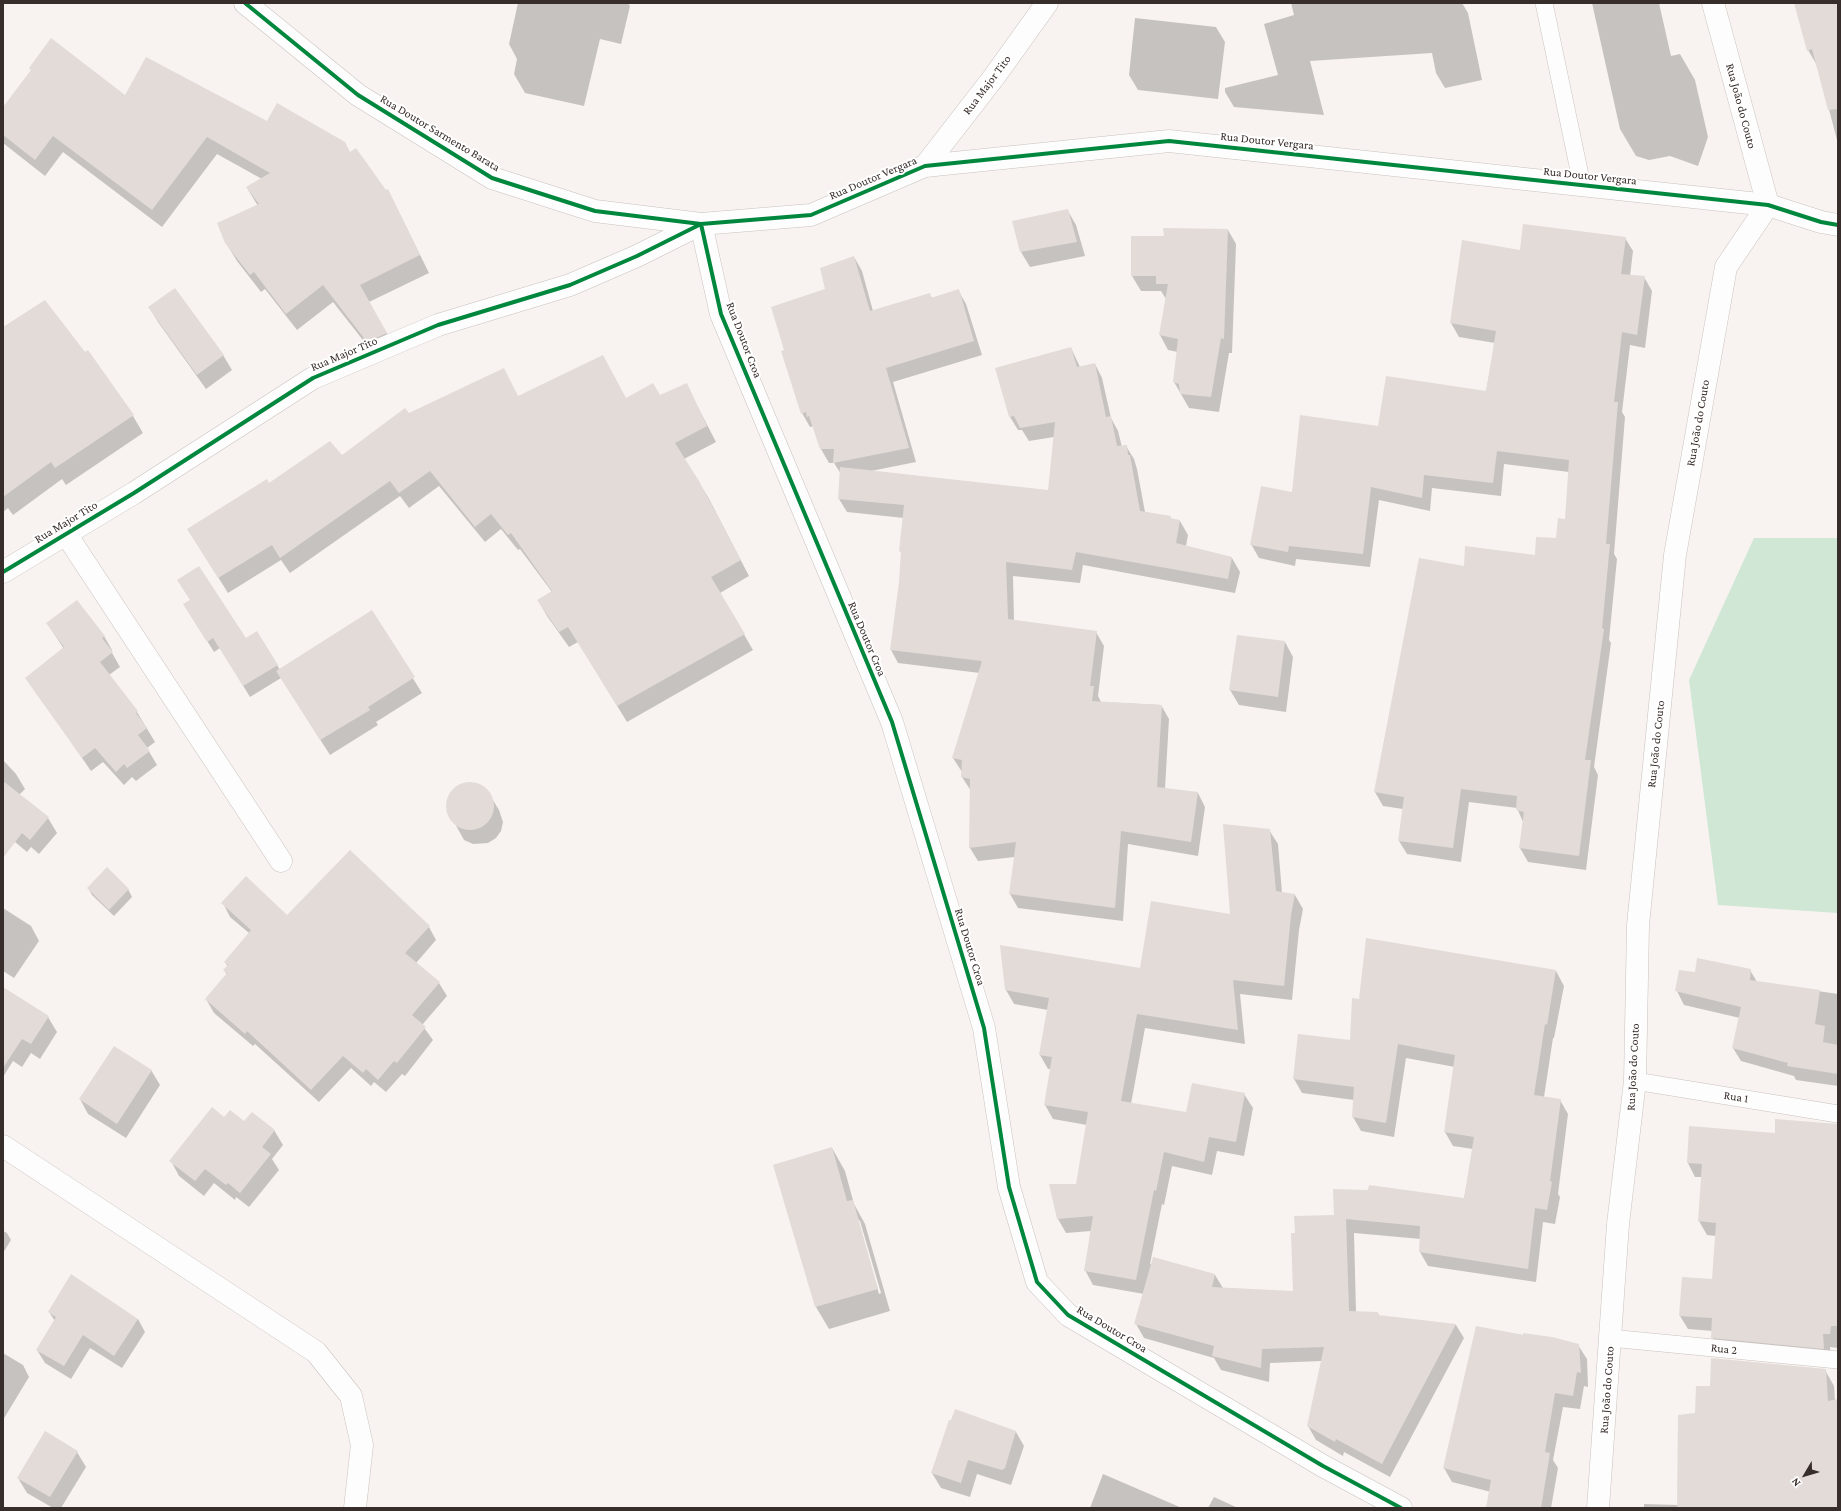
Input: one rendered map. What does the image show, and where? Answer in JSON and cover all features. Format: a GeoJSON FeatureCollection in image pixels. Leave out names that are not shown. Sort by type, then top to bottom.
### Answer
{"type":"FeatureCollection","features":[{"type":"Feature","properties":{"kind":"street","name":"Rua Doutor Sarmento Barata"},"geometry":{"type":"LineString","coordinates":[[245,3],[358,95],[492,178],[595,211],[701,224]]}},
{"type":"Feature","properties":{"kind":"street","name":"Rua Major Tito"},"geometry":{"type":"LineString","coordinates":[[925,166],[994,77],[1047,3]]}},
{"type":"Feature","properties":{"kind":"street","name":"Rua João do Couto"},"geometry":{"type":"LineString","coordinates":[[1598,1508],[1618,1224],[1635,1081],[1638,924],[1675,555],[1726,267],[1768,205],[1713,3]]}},
{"type":"Feature","properties":{"kind":"street","name":"Rua Doutor Vergara"},"geometry":{"type":"LineString","coordinates":[[701,224],[810,215],[925,166],[1169,141],[1768,205],[1821,222],[1838,225]]}},
{"type":"Feature","properties":{"kind":"street","name":"Rua Major Tito"},"geometry":{"type":"LineString","coordinates":[[3,572],[134,493],[313,378],[438,325],[570,285],[637,256],[701,224]]}},
{"type":"Feature","properties":{"kind":"street","name":"Rua Doutor Croa"},"geometry":{"type":"LineString","coordinates":[[701,224],[721,314],[892,722],[984,1028],[1009,1187],[1037,1282],[1068,1315],[1323,1466],[1401,1508]]}},
{"type":"Feature","properties":{"kind":"street"},"geometry":{"type":"LineString","coordinates":[[66,534],[281,861]]}},
{"type":"Feature","properties":{"kind":"street"},"geometry":{"type":"LineString","coordinates":[[3,1146],[316,1352],[351,1396],[362,1445],[355,1508]]}},
{"type":"Feature","properties":{"kind":"lane"},"geometry":{"type":"LineString","coordinates":[[1544,3],[1582,185]]}},
{"type":"Feature","properties":{"kind":"lane","name":"Rua 1"},"geometry":{"type":"LineString","coordinates":[[1635,1081],[1838,1114]]}},
{"type":"Feature","properties":{"kind":"lane","name":"Rua 2"},"geometry":{"type":"LineString","coordinates":[[1610,1338],[1838,1360]]}},
{"type":"Feature","properties":{"kind":"green space"},"geometry":{"type":"Polygon","coordinates":[[[1754,538],[1838,538],[1838,913],[1718,905],[1689,680],[1754,538]]]}},
{"type":"Feature","properties":{"kind":"building"},"geometry":{"type":"Polygon","coordinates":[[[1794,3],[1838,3],[1838,109],[1828,110],[1812,49],[1807,51],[1794,3]]]}},
{"type":"Feature","properties":{"kind":"building"},"geometry":{"type":"Polygon","coordinates":[[[51,38],[125,95],[146,57],[267,121],[277,103],[345,142],[350,152],[356,148],[386,190],[388,189],[420,255],[360,285],[387,333],[367,342],[323,285],[286,314],[254,272],[250,275],[225,243],[217,223],[259,204],[246,187],[270,173],[207,137],[152,210],[53,136],[35,160],[3,135],[3,107],[31,70],[29,68],[51,38]]]}},
{"type":"Feature","properties":{"kind":"building"},"geometry":{"type":"Polygon","coordinates":[[[1068,209],[1077,242],[1020,252],[1012,221],[1068,209]]]}},
{"type":"Feature","properties":{"kind":"building"},"geometry":{"type":"Polygon","coordinates":[[[1523,224],[1626,237],[1621,274],[1645,276],[1637,335],[1622,332],[1614,402],[1618,402],[1606,544],[1610,544],[1602,628],[1604,629],[1585,760],[1591,760],[1579,856],[1519,848],[1524,812],[1516,810],[1517,796],[1461,789],[1453,848],[1398,841],[1404,797],[1374,792],[1419,558],[1464,566],[1465,546],[1535,555],[1536,537],[1556,538],[1558,518],[1565,519],[1569,460],[1497,451],[1493,483],[1424,475],[1422,498],[1371,487],[1363,554],[1289,546],[1288,552],[1250,545],[1261,486],[1292,492],[1300,415],[1378,426],[1386,376],[1486,391],[1496,331],[1450,323],[1462,240],[1520,250],[1523,224]]]}},
{"type":"Feature","properties":{"kind":"building"},"geometry":{"type":"Polygon","coordinates":[[[1163,228],[1228,229],[1224,339],[1221,338],[1211,397],[1180,394],[1179,384],[1173,382],[1178,339],[1159,335],[1168,284],[1156,284],[1156,276],[1131,276],[1131,236],[1164,236],[1163,228]]]}},
{"type":"Feature","properties":{"kind":"building"},"geometry":{"type":"Polygon","coordinates":[[[854,256],[870,311],[930,293],[931,298],[959,289],[974,341],[886,368],[909,448],[833,463],[834,449],[820,449],[809,416],[807,417],[806,412],[801,414],[781,351],[784,350],[771,307],[825,289],[820,268],[854,256]]]}},
{"type":"Feature","properties":{"kind":"building"},"geometry":{"type":"Polygon","coordinates":[[[175,288],[224,355],[197,375],[148,307],[175,288]]]}},
{"type":"Feature","properties":{"kind":"building"},"geometry":{"type":"Polygon","coordinates":[[[45,300],[85,352],[88,350],[134,415],[55,468],[51,462],[3,497],[3,327],[45,300]]]}},
{"type":"Feature","properties":{"kind":"building"},"geometry":{"type":"Polygon","coordinates":[[[1071,347],[1077,367],[1095,363],[1106,417],[1111,416],[1117,446],[1127,445],[1140,511],[1171,516],[1170,518],[1180,520],[1176,543],[1232,557],[1228,579],[1076,552],[1072,570],[1006,562],[1008,619],[1097,631],[1090,686],[1094,686],[1092,701],[1162,705],[1157,787],[1198,792],[1191,842],[1121,831],[1115,908],[1009,894],[1016,842],[969,848],[970,779],[961,777],[962,760],[952,758],[982,661],[890,650],[899,582],[901,551],[899,551],[904,505],[838,499],[840,467],[1048,490],[1055,422],[1020,428],[1014,416],[1009,417],[995,368],[1071,347]]]}},
{"type":"Feature","properties":{"kind":"building"},"geometry":{"type":"Polygon","coordinates":[[[603,355],[626,398],[653,383],[660,395],[687,383],[707,426],[675,443],[699,481],[741,560],[711,577],[745,634],[617,706],[568,627],[559,632],[537,600],[552,591],[511,533],[508,535],[491,514],[475,527],[430,471],[399,493],[390,481],[280,558],[272,545],[218,578],[187,529],[267,479],[269,483],[330,441],[342,455],[405,408],[409,413],[504,368],[518,396],[603,355]]]}},
{"type":"Feature","properties":{"kind":"building"},"geometry":{"type":"Polygon","coordinates":[[[199,566],[246,638],[257,631],[278,665],[243,686],[213,638],[207,642],[183,604],[190,600],[177,580],[199,566]]]}},
{"type":"Feature","properties":{"kind":"building"},"geometry":{"type":"Polygon","coordinates":[[[77,600],[105,636],[102,638],[113,652],[100,662],[138,711],[136,713],[147,728],[138,735],[150,751],[127,768],[124,764],[116,772],[95,748],[82,758],[25,678],[64,647],[46,623],[77,600]]]}},
{"type":"Feature","properties":{"kind":"building"},"geometry":{"type":"Polygon","coordinates":[[[372,610],[415,677],[368,707],[370,710],[320,740],[276,671],[372,610]]]}},
{"type":"Feature","properties":{"kind":"building"},"geometry":{"type":"Polygon","coordinates":[[[1237,635],[1285,641],[1278,697],[1229,690],[1237,635]]]}},
{"type":"Feature","properties":{"kind":"building"},"geometry":{"type":"Polygon","coordinates":[[[3,781],[49,817],[30,840],[22,833],[3,858],[3,781]]]}},
{"type":"Feature","properties":{"kind":"building"},"geometry":{"type":"Polygon","coordinates":[[[465,782],[475,782],[487,789],[494,801],[494,811],[487,823],[475,830],[465,830],[457,826],[450,819],[446,811],[446,801],[450,793],[457,786],[465,782]]]}},
{"type":"Feature","properties":{"kind":"building"},"geometry":{"type":"Polygon","coordinates":[[[1223,824],[1270,829],[1276,891],[1295,894],[1291,915],[1284,986],[1233,980],[1238,1030],[1137,1014],[1121,1101],[1186,1112],[1192,1083],[1245,1093],[1236,1142],[1209,1137],[1204,1162],[1164,1152],[1156,1191],[1154,1190],[1136,1280],[1084,1271],[1093,1216],[1057,1219],[1049,1184],[1076,1184],[1088,1112],[1044,1105],[1052,1057],[1039,1055],[1049,998],[1005,990],[1000,945],[1140,968],[1151,901],[1230,914],[1223,824]]]}},
{"type":"Feature","properties":{"kind":"building"},"geometry":{"type":"Polygon","coordinates":[[[350,850],[430,926],[405,953],[440,982],[412,1015],[426,1027],[397,1063],[394,1061],[378,1080],[366,1069],[363,1073],[343,1056],[311,1090],[247,1031],[245,1034],[205,999],[227,973],[223,970],[228,965],[224,962],[251,930],[221,903],[246,876],[287,915],[350,850]]]}},
{"type":"Feature","properties":{"kind":"building"},"geometry":{"type":"Polygon","coordinates":[[[107,867],[129,889],[109,910],[87,888],[107,867]]]}},
{"type":"Feature","properties":{"kind":"building"},"geometry":{"type":"Polygon","coordinates":[[[1366,938],[1556,970],[1547,1025],[1545,1024],[1534,1095],[1561,1099],[1550,1181],[1552,1182],[1547,1210],[1535,1208],[1528,1269],[1419,1252],[1420,1226],[1346,1219],[1349,1311],[1378,1312],[1378,1315],[1456,1324],[1382,1464],[1336,1439],[1335,1442],[1307,1426],[1324,1347],[1262,1349],[1261,1368],[1212,1356],[1214,1346],[1134,1324],[1153,1257],[1215,1274],[1212,1287],[1293,1291],[1291,1233],[1295,1233],[1294,1216],[1334,1215],[1333,1189],[1368,1190],[1369,1185],[1464,1198],[1474,1137],[1444,1132],[1455,1055],[1398,1044],[1386,1123],[1352,1117],[1354,1087],[1293,1079],[1298,1034],[1350,1040],[1352,998],[1359,999],[1366,938]]]}},
{"type":"Feature","properties":{"kind":"building"},"geometry":{"type":"Polygon","coordinates":[[[1697,958],[1751,969],[1750,980],[1820,990],[1815,1024],[1825,1026],[1823,1042],[1838,1045],[1838,1074],[1787,1066],[1788,1063],[1732,1048],[1741,1007],[1675,991],[1679,970],[1695,972],[1697,958]]]}},
{"type":"Feature","properties":{"kind":"building"},"geometry":{"type":"Polygon","coordinates":[[[3,987],[49,1016],[31,1044],[22,1039],[3,1068],[3,987]]]}},
{"type":"Feature","properties":{"kind":"building"},"geometry":{"type":"Polygon","coordinates":[[[114,1046],[152,1070],[117,1124],[79,1099],[114,1046]]]}},
{"type":"Feature","properties":{"kind":"building"},"geometry":{"type":"Polygon","coordinates":[[[212,1107],[224,1117],[230,1110],[244,1121],[252,1112],[275,1130],[262,1147],[271,1154],[240,1193],[228,1183],[226,1185],[205,1169],[195,1181],[169,1161],[212,1107]]]}},
{"type":"Feature","properties":{"kind":"building"},"geometry":{"type":"Polygon","coordinates":[[[1775,1119],[1838,1124],[1838,1326],[1831,1326],[1830,1334],[1823,1334],[1824,1349],[1711,1338],[1712,1318],[1679,1316],[1682,1277],[1712,1279],[1716,1223],[1698,1221],[1702,1164],[1687,1163],[1689,1126],[1775,1133],[1775,1119]]]}},
{"type":"Feature","properties":{"kind":"building"},"geometry":{"type":"Polygon","coordinates":[[[832,1147],[847,1201],[853,1200],[878,1289],[815,1307],[773,1165],[832,1147]]]}},
{"type":"Feature","properties":{"kind":"building"},"geometry":{"type":"Polygon","coordinates":[[[71,1274],[138,1319],[114,1356],[83,1335],[64,1366],[36,1350],[56,1317],[48,1312],[71,1274]]]}},
{"type":"Feature","properties":{"kind":"building"},"geometry":{"type":"Polygon","coordinates":[[[1476,1326],[1523,1335],[1523,1333],[1552,1337],[1579,1344],[1581,1373],[1577,1372],[1573,1396],[1555,1393],[1545,1452],[1550,1453],[1541,1508],[1486,1508],[1491,1480],[1443,1468],[1476,1326]]]}},
{"type":"Feature","properties":{"kind":"building"},"geometry":{"type":"Polygon","coordinates":[[[1711,1358],[1826,1369],[1828,1401],[1838,1399],[1838,1508],[1677,1508],[1678,1415],[1695,1413],[1696,1386],[1710,1386],[1711,1358]]]}},
{"type":"Feature","properties":{"kind":"building"},"geometry":{"type":"Polygon","coordinates":[[[955,1409],[1016,1431],[1005,1468],[1002,1470],[968,1460],[961,1483],[931,1473],[949,1420],[951,1420],[955,1409]]]}},
{"type":"Feature","properties":{"kind":"building"},"geometry":{"type":"Polygon","coordinates":[[[45,1431],[78,1451],[50,1497],[17,1478],[45,1431]]]}},
{"type":"Feature","properties":{"kind":"cycle path"},"geometry":{"type":"LineString","coordinates":[[245,3],[358,95],[492,178],[595,211],[701,224],[811,215],[925,166],[1169,141],[1768,205],[1821,222],[1838,225]]}},
{"type":"Feature","properties":{"kind":"cycle path"},"geometry":{"type":"LineString","coordinates":[[701,224],[721,314],[892,722],[984,1028],[1009,1187],[1037,1282],[1068,1315],[1323,1466],[1401,1508]]}},
{"type":"Feature","properties":{"kind":"cycle path"},"geometry":{"type":"LineString","coordinates":[[3,572],[134,493],[313,378],[438,325],[570,285],[637,256],[701,224]]}}]}
